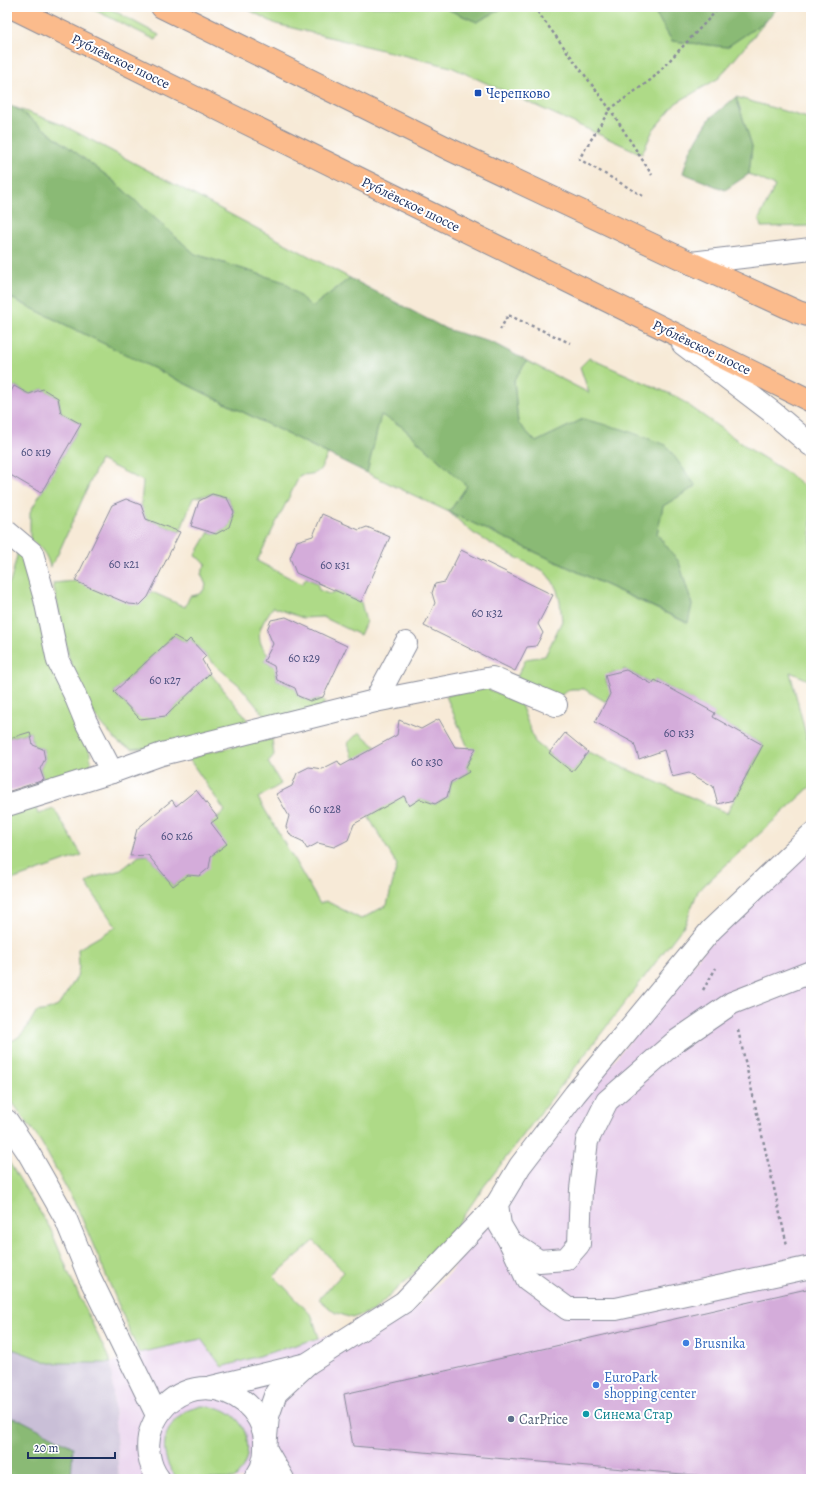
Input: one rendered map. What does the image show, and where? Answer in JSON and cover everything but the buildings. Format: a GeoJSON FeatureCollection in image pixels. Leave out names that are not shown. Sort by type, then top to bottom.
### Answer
{"type":"FeatureCollection","features":[{"type":"Feature","properties":{"kind":"main road","name":"Рублёвское шоссе"},"geometry":{"type":"LineString","coordinates":[[11,7],[807,398]]}},
{"type":"Feature","properties":{"kind":"main road"},"geometry":{"type":"LineString","coordinates":[[162,7],[451,150],[807,316]]}},
{"type":"Feature","properties":{"kind":"street"},"geometry":{"type":"LineString","coordinates":[[691,263],[811,249]]}},
{"type":"Feature","properties":{"kind":"street"},"geometry":{"type":"LineString","coordinates":[[660,326],[772,412],[811,445]]}},
{"type":"Feature","properties":{"kind":"street"},"geometry":{"type":"LineString","coordinates":[[7,532],[32,553],[45,599],[58,661],[86,722],[112,772]]}},
{"type":"Feature","properties":{"kind":"street"},"geometry":{"type":"LineString","coordinates":[[375,701],[406,643]]}},
{"type":"Feature","properties":{"kind":"street"},"geometry":{"type":"LineString","coordinates":[[7,805],[112,772],[162,754],[375,701],[492,678],[556,705]]}},
{"type":"Feature","properties":{"kind":"street"},"geometry":{"type":"LineString","coordinates":[[255,1479],[262,1466],[266,1448],[268,1416],[276,1393],[307,1364],[404,1302],[497,1204],[520,1166],[575,1094],[711,930],[811,835]]}},
{"type":"Feature","properties":{"kind":"street"},"geometry":{"type":"LineString","coordinates":[[510,1242],[539,1261],[566,1259],[579,1244],[581,1189],[587,1141],[607,1101],[675,1042],[732,1003],[811,972]]}},
{"type":"Feature","properties":{"kind":"street"},"geometry":{"type":"LineString","coordinates":[[7,1121],[28,1152],[65,1217],[89,1276],[157,1415]]}},
{"type":"Feature","properties":{"kind":"street"},"geometry":{"type":"LineString","coordinates":[[497,1204],[500,1225],[510,1242],[527,1279],[568,1309],[616,1309],[802,1268]]}},
{"type":"Feature","properties":{"kind":"street"},"geometry":{"type":"LineString","coordinates":[[212,1388],[307,1364]]}},
{"type":"Feature","properties":{"kind":"street"},"geometry":{"type":"LineString","coordinates":[[158,1479],[154,1473],[148,1454],[149,1434],[157,1415],[167,1403],[180,1394],[196,1388],[212,1388],[229,1392],[244,1401],[256,1414],[263,1430],[266,1448],[283,1479]]}},
{"type":"Feature","properties":{"kind":"path"},"geometry":{"type":"LineString","coordinates":[[534,7],[610,108],[652,176]]}},
{"type":"Feature","properties":{"kind":"path"},"geometry":{"type":"LineString","coordinates":[[643,196],[578,159],[610,108],[652,79],[720,7]]}},
{"type":"Feature","properties":{"kind":"path"},"geometry":{"type":"LineString","coordinates":[[500,330],[508,314],[570,343]]}},
{"type":"Feature","properties":{"kind":"path"},"geometry":{"type":"LineString","coordinates":[[732,1003],[802,1268]]}},
{"type":"Feature","properties":{"kind":"shaded area"},"geometry":{"type":"Polygon","coordinates":[[[811,846],[811,1479],[119,1479],[111,1363],[139,1353],[201,1339],[222,1367],[413,1310],[450,1272],[514,1189],[547,1142],[720,931],[811,846]]]}},
{"type":"Feature","properties":{"kind":"shaded area"},"geometry":{"type":"Polygon","coordinates":[[[7,1347],[50,1363],[111,1363],[119,1479],[7,1479],[7,1347]]]}},
{"type":"Feature","properties":{"kind":"green space"},"geometry":{"type":"Polygon","coordinates":[[[88,7],[107,7],[159,35],[156,40],[88,7]]]}},
{"type":"Feature","properties":{"kind":"green space"},"geometry":{"type":"Polygon","coordinates":[[[243,7],[442,7],[477,22],[505,7],[652,7],[672,41],[727,47],[767,20],[719,78],[676,103],[653,130],[642,154],[451,67],[276,24],[243,7]]]}},
{"type":"Feature","properties":{"kind":"green space"},"geometry":{"type":"Polygon","coordinates":[[[442,7],[505,7],[477,22],[442,7]]]}},
{"type":"Feature","properties":{"kind":"green space"},"geometry":{"type":"Polygon","coordinates":[[[652,7],[778,7],[767,20],[727,47],[672,41],[652,7]]]}},
{"type":"Feature","properties":{"kind":"green space"},"geometry":{"type":"Polygon","coordinates":[[[736,97],[811,119],[811,226],[761,227],[759,219],[775,186],[749,174],[752,146],[736,97]]]}},
{"type":"Feature","properties":{"kind":"green space"},"geometry":{"type":"Polygon","coordinates":[[[736,97],[752,146],[749,174],[725,190],[683,173],[690,151],[710,118],[736,97]]]}},
{"type":"Feature","properties":{"kind":"green space"},"geometry":{"type":"Polygon","coordinates":[[[7,105],[16,108],[110,178],[195,254],[284,282],[312,307],[350,278],[446,329],[493,343],[527,361],[514,380],[518,423],[536,442],[583,419],[622,429],[666,445],[696,486],[663,506],[657,534],[679,562],[692,605],[688,623],[449,512],[467,486],[401,426],[381,415],[367,473],[7,296],[7,105]]]}},
{"type":"Feature","properties":{"kind":"green space"},"geometry":{"type":"Polygon","coordinates":[[[16,108],[63,125],[350,278],[312,307],[284,282],[195,254],[110,178],[16,108]]]}},
{"type":"Feature","properties":{"kind":"green space"},"geometry":{"type":"Polygon","coordinates":[[[7,296],[328,454],[323,465],[316,473],[300,475],[257,561],[302,584],[306,578],[317,583],[319,590],[329,594],[337,591],[361,602],[366,622],[360,635],[323,617],[303,618],[273,607],[262,625],[259,636],[260,642],[268,655],[264,661],[278,668],[275,673],[277,680],[295,688],[298,696],[310,701],[318,699],[325,701],[319,715],[268,720],[239,685],[217,667],[190,639],[186,643],[174,636],[114,692],[137,717],[144,711],[166,716],[210,673],[250,724],[155,747],[132,749],[119,743],[92,713],[69,659],[53,583],[75,581],[150,591],[185,607],[190,596],[200,593],[204,590],[206,585],[201,574],[206,563],[195,556],[209,532],[216,534],[229,527],[234,512],[227,498],[212,494],[193,498],[180,532],[146,519],[141,505],[143,481],[100,460],[58,554],[50,567],[43,551],[30,540],[30,512],[81,424],[61,413],[58,398],[43,389],[29,394],[15,386],[9,395],[7,394],[7,296]]]}},
{"type":"Feature","properties":{"kind":"green space"},"geometry":{"type":"Polygon","coordinates":[[[589,358],[677,397],[754,452],[785,471],[811,491],[811,681],[790,672],[807,739],[811,736],[811,786],[698,891],[685,924],[482,1189],[443,1246],[373,1311],[352,1318],[334,1312],[319,1299],[344,1272],[314,1241],[274,1276],[312,1316],[319,1338],[222,1367],[201,1339],[139,1353],[77,1207],[41,1142],[7,1095],[7,1043],[22,1034],[28,1027],[36,1012],[48,1010],[58,1006],[77,977],[79,967],[78,949],[116,927],[86,883],[95,877],[121,870],[139,856],[148,855],[173,886],[226,844],[211,823],[225,811],[189,759],[209,752],[272,739],[274,755],[268,762],[281,784],[258,798],[320,904],[326,901],[361,919],[387,905],[397,865],[368,816],[356,763],[351,754],[348,743],[359,732],[376,747],[409,805],[420,799],[435,804],[447,797],[451,782],[469,772],[466,767],[472,757],[446,696],[480,686],[520,702],[535,742],[572,772],[588,752],[727,813],[763,745],[713,717],[714,713],[655,680],[652,684],[624,669],[621,675],[616,672],[609,674],[606,680],[608,686],[613,689],[606,702],[584,689],[571,689],[556,698],[515,681],[526,659],[545,656],[562,621],[557,590],[553,582],[544,571],[505,552],[473,533],[449,512],[687,623],[692,605],[679,562],[657,534],[663,506],[696,486],[583,419],[536,442],[518,423],[514,380],[527,361],[589,393],[580,367],[589,358]]]}},
{"type":"Feature","properties":{"kind":"green space"},"geometry":{"type":"Polygon","coordinates":[[[380,414],[401,426],[467,486],[449,512],[367,473],[380,414]]]}},
{"type":"Feature","properties":{"kind":"green space"},"geometry":{"type":"Polygon","coordinates":[[[19,547],[90,753],[91,763],[85,773],[45,784],[40,769],[45,759],[43,749],[33,745],[30,732],[7,738],[7,636],[9,633],[7,628],[7,586],[11,580],[19,547]]]}},
{"type":"Feature","properties":{"kind":"green space"},"geometry":{"type":"Polygon","coordinates":[[[34,803],[38,814],[54,809],[82,855],[9,881],[7,874],[7,811],[34,803]]]}},
{"type":"Feature","properties":{"kind":"green space"},"geometry":{"type":"Polygon","coordinates":[[[7,1159],[50,1228],[73,1283],[111,1363],[50,1363],[7,1347],[7,1159]]]}},
{"type":"Feature","properties":{"kind":"green space"},"geometry":{"type":"Polygon","coordinates":[[[201,1406],[225,1410],[236,1418],[242,1426],[248,1444],[247,1454],[245,1463],[234,1479],[178,1479],[167,1461],[165,1443],[171,1426],[177,1418],[186,1411],[201,1406]]]}},
{"type":"Feature","properties":{"kind":"green space"},"geometry":{"type":"Polygon","coordinates":[[[7,1417],[21,1420],[73,1447],[71,1477],[66,1479],[7,1479],[7,1417]]]}},
{"type":"Feature","properties":{"kind":"place","name":"Черепково"},"geometry":{"type":"Point","coordinates":[478,93]}},
{"type":"Feature","properties":{"kind":"place","name":"Brusnika"},"geometry":{"type":"Point","coordinates":[686,1343]}},
{"type":"Feature","properties":{"kind":"place","name":"EuroPark shopping center"},"geometry":{"type":"Point","coordinates":[596,1385]}},
{"type":"Feature","properties":{"kind":"place","name":"Синема Стар"},"geometry":{"type":"Point","coordinates":[586,1414]}},
{"type":"Feature","properties":{"kind":"place","name":"CarPrice"},"geometry":{"type":"Point","coordinates":[511,1419]}}]}
